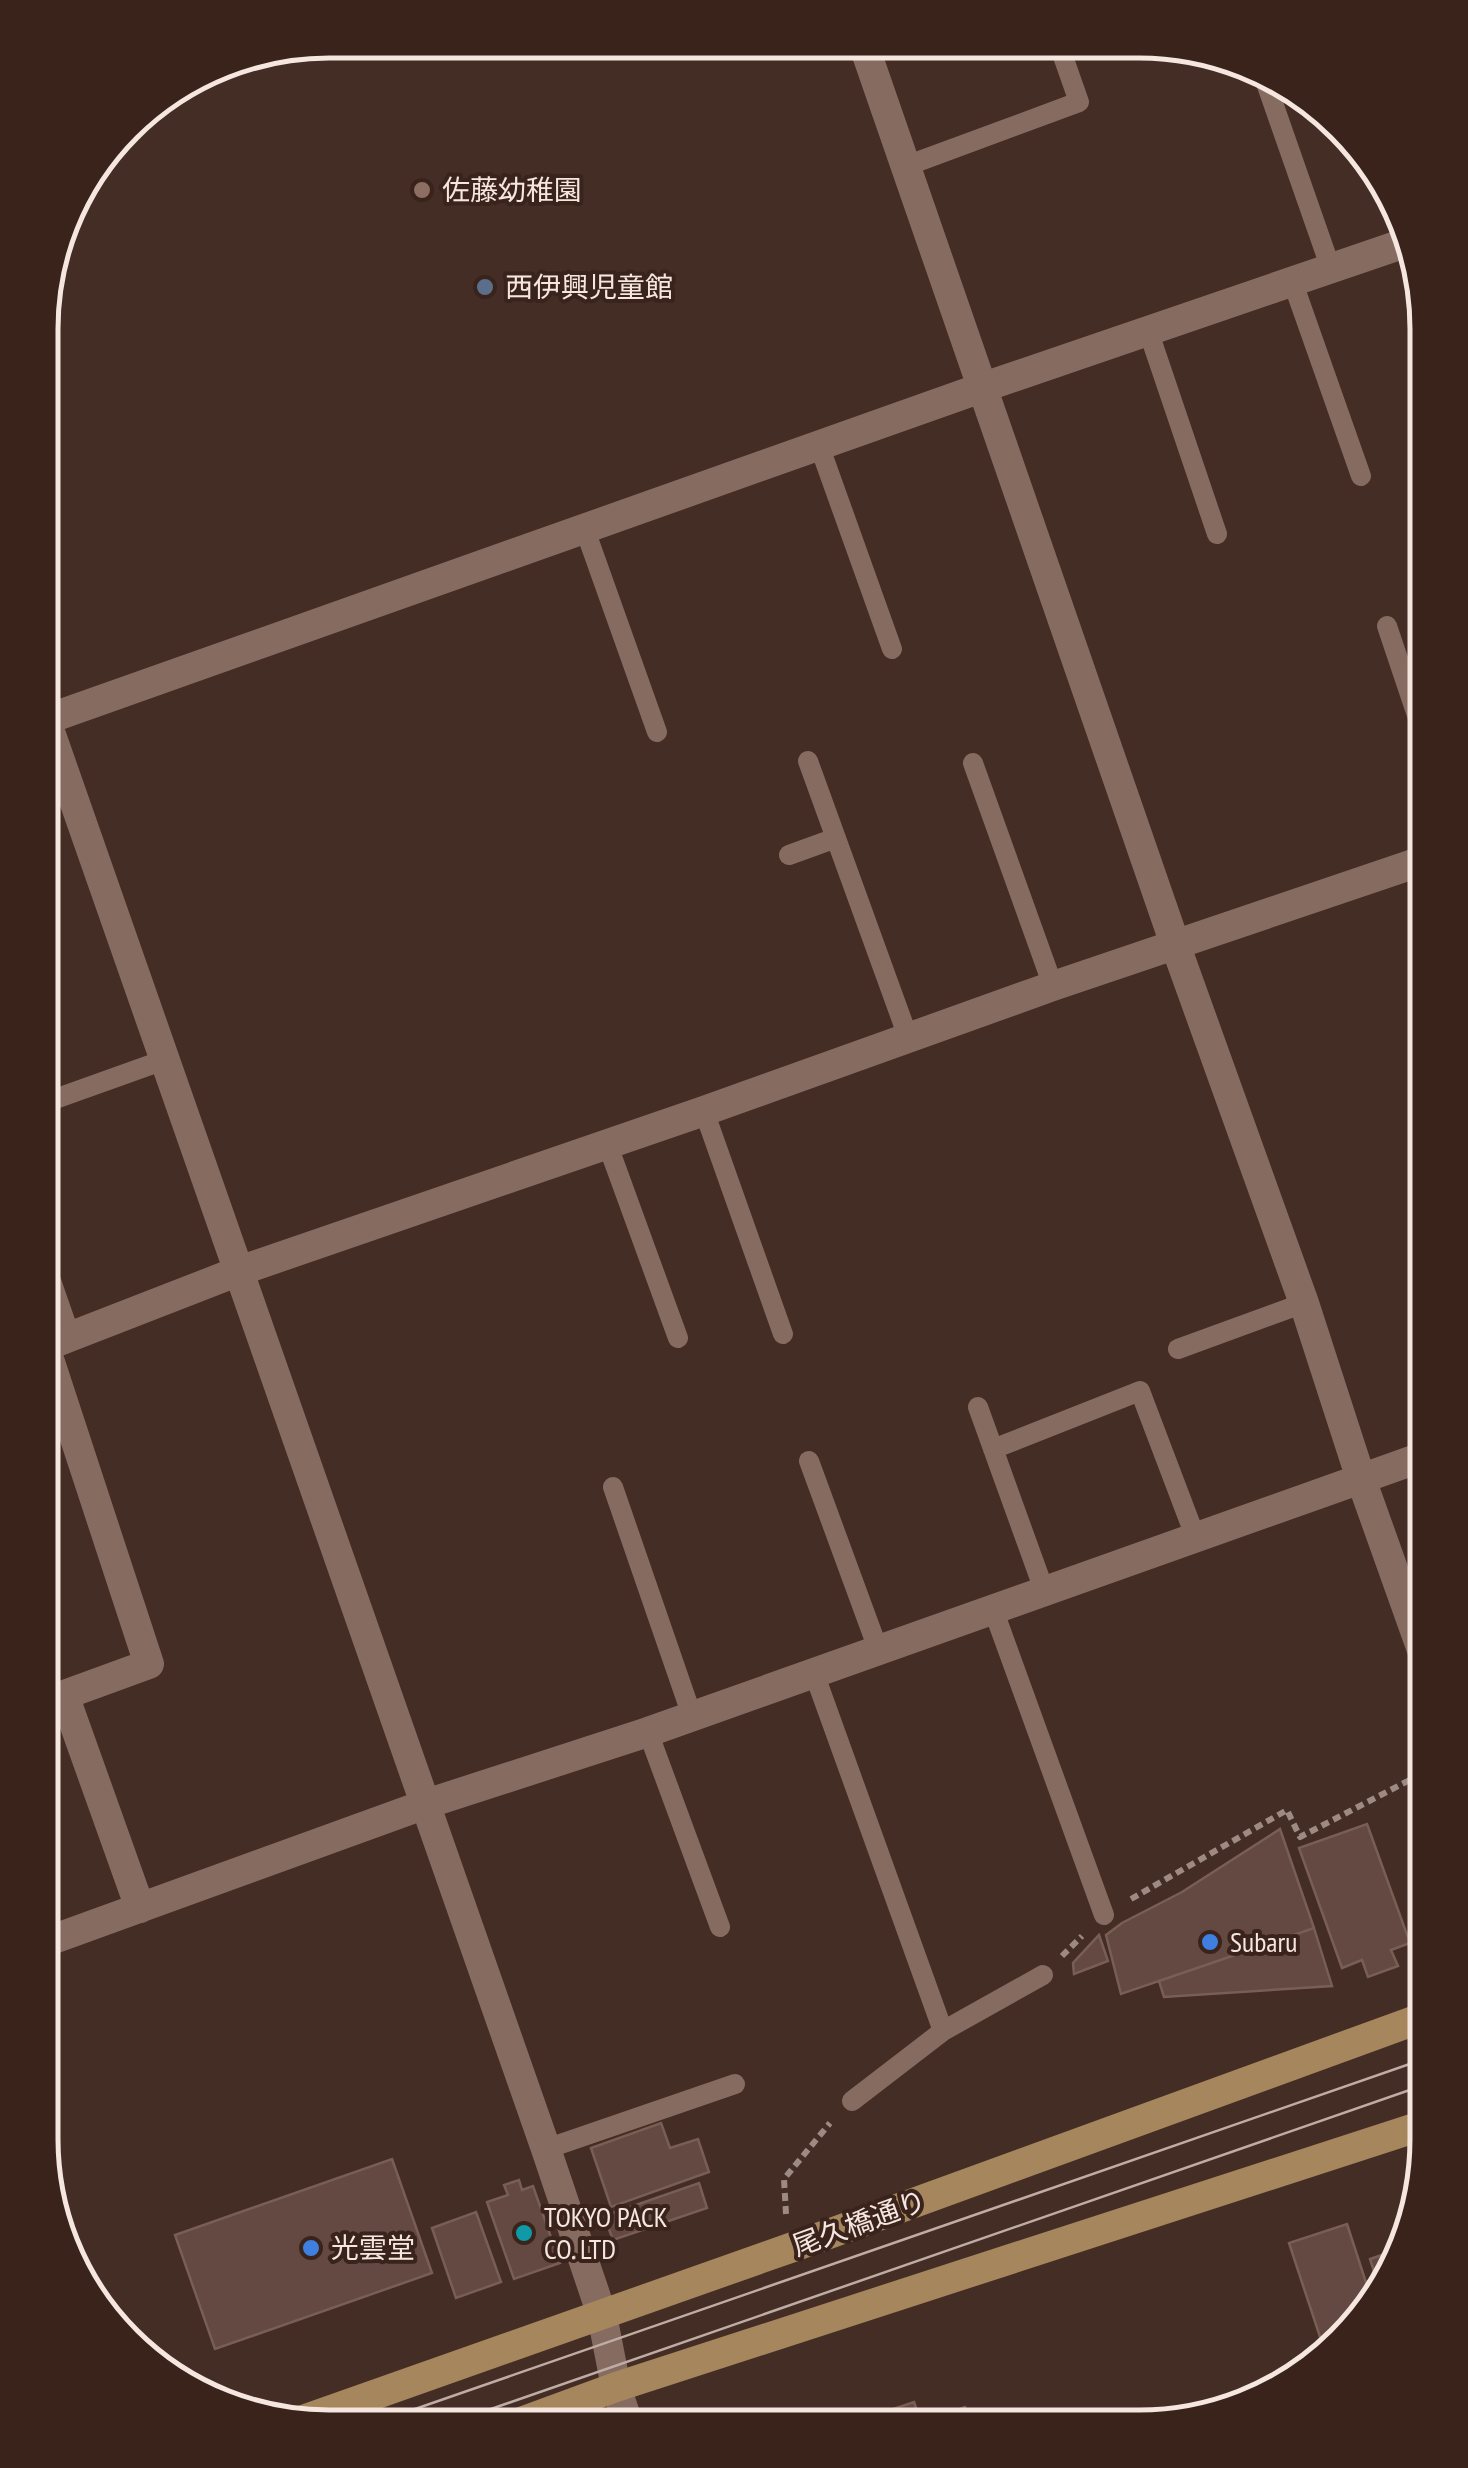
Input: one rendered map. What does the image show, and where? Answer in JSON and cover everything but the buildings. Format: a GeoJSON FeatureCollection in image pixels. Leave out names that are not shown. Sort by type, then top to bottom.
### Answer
{"type":"FeatureCollection","features":[{"type":"Feature","properties":{"kind":"main road","name":"尾久橋通り"},"geometry":{"type":"LineString","coordinates":[[333,2410],[1410,2023]]}},
{"type":"Feature","properties":{"kind":"main road"},"geometry":{"type":"LineString","coordinates":[[553,2410],[1410,2130]]}},
{"type":"Feature","properties":{"kind":"street"},"geometry":{"type":"LineString","coordinates":[[868,58],[1410,1616]]}},
{"type":"Feature","properties":{"kind":"street"},"geometry":{"type":"LineString","coordinates":[[58,711],[1397,246]]}},
{"type":"Feature","properties":{"kind":"street"},"geometry":{"type":"LineString","coordinates":[[58,759],[546,2149],[602,2315],[624,2410]]}},
{"type":"Feature","properties":{"kind":"street"},"geometry":{"type":"LineString","coordinates":[[58,1342],[239,1271],[1410,865]]}},
{"type":"Feature","properties":{"kind":"street"},"geometry":{"type":"LineString","coordinates":[[58,1364],[149,1664],[64,1695],[140,1908]]}},
{"type":"Feature","properties":{"kind":"street"},"geometry":{"type":"LineString","coordinates":[[58,1938],[426,1804],[648,1732],[1410,1461]]}},
{"type":"Feature","properties":{"kind":"lane"},"geometry":{"type":"LineString","coordinates":[[906,166],[1079,102],[1064,58]]}},
{"type":"Feature","properties":{"kind":"lane"},"geometry":{"type":"LineString","coordinates":[[1269,91],[1331,269]]}},
{"type":"Feature","properties":{"kind":"lane"},"geometry":{"type":"LineString","coordinates":[[1293,283],[1361,476]]}},
{"type":"Feature","properties":{"kind":"lane"},"geometry":{"type":"LineString","coordinates":[[1148,332],[1218,534]]}},
{"type":"Feature","properties":{"kind":"lane"},"geometry":{"type":"LineString","coordinates":[[819,445],[892,649]]}},
{"type":"Feature","properties":{"kind":"lane"},"geometry":{"type":"LineString","coordinates":[[584,527],[658,732]]}},
{"type":"Feature","properties":{"kind":"lane"},"geometry":{"type":"LineString","coordinates":[[1386,626],[1410,696]]}},
{"type":"Feature","properties":{"kind":"lane"},"geometry":{"type":"LineString","coordinates":[[808,761],[908,1037]]}},
{"type":"Feature","properties":{"kind":"lane"},"geometry":{"type":"LineString","coordinates":[[973,763],[1053,986]]}},
{"type":"Feature","properties":{"kind":"lane"},"geometry":{"type":"LineString","coordinates":[[789,855],[836,838]]}},
{"type":"Feature","properties":{"kind":"lane"},"geometry":{"type":"LineString","coordinates":[[58,1098],[164,1060]]}},
{"type":"Feature","properties":{"kind":"lane"},"geometry":{"type":"LineString","coordinates":[[704,1111],[783,1334]]}},
{"type":"Feature","properties":{"kind":"lane"},"geometry":{"type":"LineString","coordinates":[[608,1143],[678,1338]]}},
{"type":"Feature","properties":{"kind":"lane"},"geometry":{"type":"LineString","coordinates":[[1178,1350],[1304,1303]]}},
{"type":"Feature","properties":{"kind":"lane"},"geometry":{"type":"LineString","coordinates":[[993,1448],[1140,1391],[1195,1536]]}},
{"type":"Feature","properties":{"kind":"lane"},"geometry":{"type":"LineString","coordinates":[[978,1407],[1044,1590]]}},
{"type":"Feature","properties":{"kind":"lane"},"geometry":{"type":"LineString","coordinates":[[809,1461],[878,1649]]}},
{"type":"Feature","properties":{"kind":"lane"},"geometry":{"type":"LineString","coordinates":[[613,1487],[692,1716]]}},
{"type":"Feature","properties":{"kind":"lane"},"geometry":{"type":"LineString","coordinates":[[993,1608],[1104,1914]]}},
{"type":"Feature","properties":{"kind":"lane"},"geometry":{"type":"LineString","coordinates":[[814,1672],[943,2031]]}},
{"type":"Feature","properties":{"kind":"lane"},"geometry":{"type":"LineString","coordinates":[[648,1732],[720,1927]]}},
{"type":"Feature","properties":{"kind":"lane"},"geometry":{"type":"LineString","coordinates":[[852,2101],[943,2031],[1044,1975]]}},
{"type":"Feature","properties":{"kind":"lane"},"geometry":{"type":"LineString","coordinates":[[546,2149],[735,2084]]}},
{"type":"Feature","properties":{"kind":"path"},"geometry":{"type":"LineString","coordinates":[[1044,1975],[1104,1914],[1287,1810],[1300,1838],[1410,1780]]}},
{"type":"Feature","properties":{"kind":"path"},"geometry":{"type":"LineString","coordinates":[[793,2247],[786,2217],[784,2179],[819,2134],[852,2101]]}},
{"type":"Feature","properties":{"kind":"tram line"},"geometry":{"type":"LineString","coordinates":[[412,2410],[1410,2064]]}},
{"type":"Feature","properties":{"kind":"tram line"},"geometry":{"type":"LineString","coordinates":[[488,2410],[1410,2090]]}},
{"type":"Feature","properties":{"kind":"place","name":"佐藤幼稚園"},"geometry":{"type":"Point","coordinates":[422,190]}},
{"type":"Feature","properties":{"kind":"place","name":"西伊興児童館"},"geometry":{"type":"Point","coordinates":[485,287]}},
{"type":"Feature","properties":{"kind":"place","name":"Subaru"},"geometry":{"type":"Point","coordinates":[1210,1942]}},
{"type":"Feature","properties":{"kind":"place","name":"TOKYO PACK CO. LTD"},"geometry":{"type":"Point","coordinates":[524,2233]}},
{"type":"Feature","properties":{"kind":"place","name":"光雲堂"},"geometry":{"type":"Point","coordinates":[311,2248]}}]}
